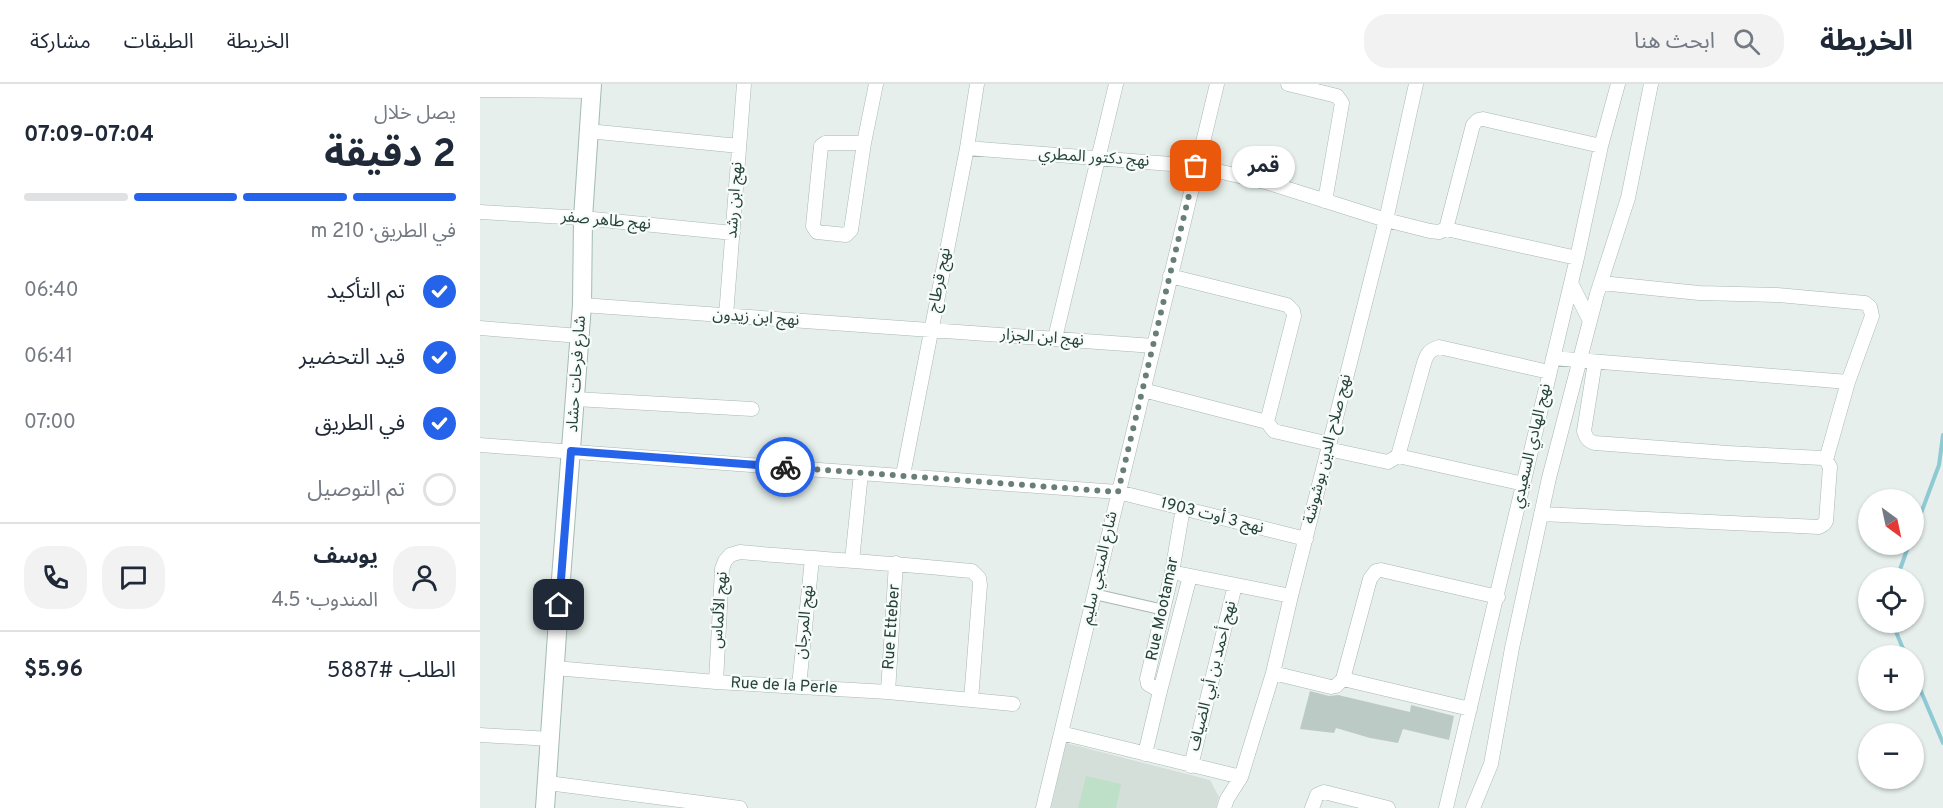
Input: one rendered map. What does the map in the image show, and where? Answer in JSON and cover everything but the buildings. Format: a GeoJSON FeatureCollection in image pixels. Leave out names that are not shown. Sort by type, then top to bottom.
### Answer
{"type":"FeatureCollection","features":[{"type":"Feature","properties":{"kind":"main road","name":"شارع فرحات حشاد"},"geometry":{"type":"LineString","coordinates":[[545,808],[580,336],[583,218],[592,87]]}},
{"type":"Feature","properties":{"kind":"street","name":"نهج ابن رشد"},"geometry":{"type":"LineString","coordinates":[[726,315],[744,84]]}},
{"type":"Feature","properties":{"kind":"street"},"geometry":{"type":"LineString","coordinates":[[864,143],[825,143],[821,146],[813,226],[816,232],[846,236],[850,233],[876,84]]}},
{"type":"Feature","properties":{"kind":"street","name":"نهج قرطاج"},"geometry":{"type":"LineString","coordinates":[[903,475],[967,148],[977,84]]}},
{"type":"Feature","properties":{"kind":"street"},"geometry":{"type":"LineString","coordinates":[[1055,338],[1116,84]]}},
{"type":"Feature","properties":{"kind":"street","name":"شارع المنجي سليم"},"geometry":{"type":"LineString","coordinates":[[1043,808],[1216,84]]}},
{"type":"Feature","properties":{"kind":"street"},"geometry":{"type":"LineString","coordinates":[[1288,84],[1337,96],[1342,103],[1325,201]]}},
{"type":"Feature","properties":{"kind":"street","name":"نهج صلاح الدين بوشوشة"},"geometry":{"type":"LineString","coordinates":[[1224,808],[1241,777],[1273,673],[1386,220],[1416,84]]}},
{"type":"Feature","properties":{"kind":"street","name":"نهج الهادي السعيدي"},"geometry":{"type":"LineString","coordinates":[[1446,808],[1498,597],[1601,146],[1618,84]]}},
{"type":"Feature","properties":{"kind":"street"},"geometry":{"type":"LineString","coordinates":[[1473,808],[1491,764],[1512,648],[1541,514],[1590,321],[1628,198],[1652,84]]}},
{"type":"Feature","properties":{"kind":"street"},"geometry":{"type":"LineString","coordinates":[[480,90],[592,87]]}},
{"type":"Feature","properties":{"kind":"street"},"geometry":{"type":"LineString","coordinates":[[1446,229],[1473,125],[1478,120],[1483,119],[1601,146]]}},
{"type":"Feature","properties":{"kind":"street"},"geometry":{"type":"LineString","coordinates":[[588,131],[739,146]]}},
{"type":"Feature","properties":{"kind":"street","name":"نهج دكتور المطري"},"geometry":{"type":"LineString","coordinates":[[967,148],[1196,166],[1269,183],[1386,220],[1430,231],[1439,232],[1446,229],[1577,258]]}},
{"type":"Feature","properties":{"kind":"street","name":"نهج طاهر صفر"},"geometry":{"type":"LineString","coordinates":[[480,212],[583,218],[733,233]]}},
{"type":"Feature","properties":{"kind":"street"},"geometry":{"type":"LineString","coordinates":[[1170,276],[1287,305],[1293,311],[1294,316],[1267,422]]}},
{"type":"Feature","properties":{"kind":"street"},"geometry":{"type":"LineString","coordinates":[[1571,283],[1590,321]]}},
{"type":"Feature","properties":{"kind":"street"},"geometry":{"type":"LineString","coordinates":[[1541,514],[1819,527],[1826,521],[1830,467],[1826,460],[1848,382],[1872,316],[1870,307],[1865,303],[1777,295],[1699,293],[1601,283]]}},
{"type":"Feature","properties":{"kind":"street","name":"نهج ابن زيدون"},"geometry":{"type":"LineString","coordinates":[[582,305],[930,330]]}},
{"type":"Feature","properties":{"kind":"street"},"geometry":{"type":"LineString","coordinates":[[480,328],[580,336]]}},
{"type":"Feature","properties":{"kind":"street","name":"نهج ابن الجزار"},"geometry":{"type":"LineString","coordinates":[[930,330],[1154,346]]}},
{"type":"Feature","properties":{"kind":"street"},"geometry":{"type":"LineString","coordinates":[[1143,390],[1267,422],[1274,431],[1388,462],[1398,456],[1426,354],[1439,347],[1551,365],[1580,361],[1848,382]]}},
{"type":"Feature","properties":{"kind":"street"},"geometry":{"type":"LineString","coordinates":[[1595,362],[1584,431],[1589,441],[1826,460]]}},
{"type":"Feature","properties":{"kind":"street"},"geometry":{"type":"LineString","coordinates":[[575,399],[752,409]]}},
{"type":"Feature","properties":{"kind":"street","name":"نهج 3 أوت 1903"},"geometry":{"type":"LineString","coordinates":[[480,445],[1118,492],[1306,539]]}},
{"type":"Feature","properties":{"kind":"street"},"geometry":{"type":"LineString","coordinates":[[1398,456],[1524,484]]}},
{"type":"Feature","properties":{"kind":"street"},"geometry":{"type":"LineString","coordinates":[[852,561],[861,473]]}},
{"type":"Feature","properties":{"kind":"street","name":"Rue Mootamar"},"geometry":{"type":"LineString","coordinates":[[1183,508],[1172,572],[1147,679],[1148,684],[1160,691],[1190,576]]}},
{"type":"Feature","properties":{"kind":"street","name":"نهج الألماس"},"geometry":{"type":"LineString","coordinates":[[716,682],[720,582],[725,561],[730,555],[740,552],[812,559],[896,563],[972,571],[979,578],[971,700]]}},
{"type":"Feature","properties":{"kind":"street","name":"نهج المرجان"},"geometry":{"type":"LineString","coordinates":[[799,686],[812,559]]}},
{"type":"Feature","properties":{"kind":"street","name":"Rue Etteber"},"geometry":{"type":"LineString","coordinates":[[888,692],[896,563]]}},
{"type":"Feature","properties":{"kind":"street"},"geometry":{"type":"LineString","coordinates":[[1273,673],[1331,687],[1336,686],[1343,679],[1370,579],[1376,571],[1381,570],[1498,597]]}},
{"type":"Feature","properties":{"kind":"street"},"geometry":{"type":"LineString","coordinates":[[1172,572],[1291,596]]}},
{"type":"Feature","properties":{"kind":"street","name":"نهج أحمد بن أبي الضياف"},"geometry":{"type":"LineString","coordinates":[[1191,766],[1235,585]]}},
{"type":"Feature","properties":{"kind":"street"},"geometry":{"type":"LineString","coordinates":[[1094,594],[1164,610]]}},
{"type":"Feature","properties":{"kind":"street","name":"Rue de la Perle"},"geometry":{"type":"LineString","coordinates":[[555,669],[716,682],[888,692],[1013,704]]}},
{"type":"Feature","properties":{"kind":"street"},"geometry":{"type":"LineString","coordinates":[[1343,679],[1470,709]]}},
{"type":"Feature","properties":{"kind":"street"},"geometry":{"type":"LineString","coordinates":[[1145,754],[1160,691]]}},
{"type":"Feature","properties":{"kind":"street"},"geometry":{"type":"LineString","coordinates":[[1061,733],[1241,777]]}},
{"type":"Feature","properties":{"kind":"street"},"geometry":{"type":"LineString","coordinates":[[480,735],[551,739]]}},
{"type":"Feature","properties":{"kind":"street"},"geometry":{"type":"LineString","coordinates":[[548,783],[685,805],[740,808]]}},
{"type":"Feature","properties":{"kind":"street"},"geometry":{"type":"LineString","coordinates":[[1312,808],[1317,795],[1324,792],[1388,808]]}},
{"type":"Feature","properties":{"kind":"shaded area"},"geometry":{"type":"Polygon","coordinates":[[[1066,743],[1210,780],[1219,797],[1216,808],[1051,808],[1066,743]]]}},
{"type":"Feature","properties":{"kind":"green space"},"geometry":{"type":"Polygon","coordinates":[[[1086,776],[1121,784],[1116,808],[1078,808],[1086,776]]]}},
{"type":"Feature","properties":{"kind":"waterway"},"geometry":{"type":"LineString","coordinates":[[1924,505],[1939,465],[1943,435]]}},
{"type":"Feature","properties":{"kind":"waterway"},"geometry":{"type":"LineString","coordinates":[[1901,567],[1905,555]]}},
{"type":"Feature","properties":{"kind":"waterway"},"geometry":{"type":"LineString","coordinates":[[1897,633],[1901,645]]}},
{"type":"Feature","properties":{"kind":"waterway"},"geometry":{"type":"LineString","coordinates":[[1924,698],[1943,743]]}},
{"type":"Feature","properties":{"kind":"way so far"},"geometry":{"type":"LineString","coordinates":[[785,467],[1118,492],[1196,166]]}},
{"type":"Feature","properties":{"kind":"place","name":"قمر"},"geometry":{"type":"Point","coordinates":[1196,166]}},
{"type":"Feature","properties":{"kind":"route"},"geometry":{"type":"LineString","coordinates":[[559,605],[571,451],[785,467]]}}]}
